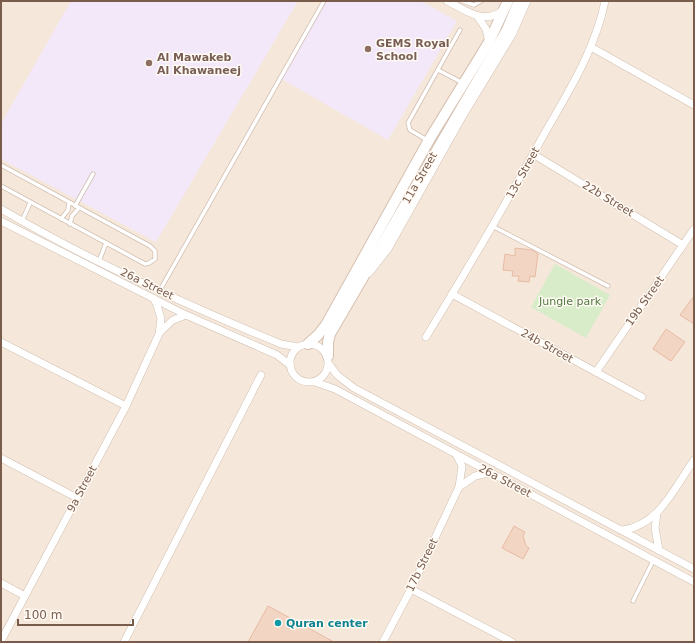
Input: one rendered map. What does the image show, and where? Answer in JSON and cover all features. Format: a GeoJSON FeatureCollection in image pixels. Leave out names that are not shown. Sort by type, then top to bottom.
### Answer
{"type":"FeatureCollection","features":[{"type":"Feature","properties":{"kind":"street"},"geometry":{"type":"LineString","coordinates":[[447,1],[478,17],[486,28],[489,42]]}},
{"type":"Feature","properties":{"kind":"street","name":"11a Street"},"geometry":{"type":"LineString","coordinates":[[328,360],[328,342],[330,334],[456,115],[502,40],[519,1]]}},
{"type":"Feature","properties":{"kind":"street"},"geometry":{"type":"LineString","coordinates":[[363,278],[374,268],[388,249],[461,119],[512,35],[527,1]]}},
{"type":"Feature","properties":{"kind":"street","name":"13c Street"},"geometry":{"type":"LineString","coordinates":[[426,337],[533,154],[591,47],[604,1]]}},
{"type":"Feature","properties":{"kind":"street"},"geometry":{"type":"LineString","coordinates":[[478,17],[491,17],[507,4]]}},
{"type":"Feature","properties":{"kind":"street","name":"11a Street"},"geometry":{"type":"LineString","coordinates":[[303,345],[318,335],[326,325],[429,140],[489,42],[507,4]]}},
{"type":"Feature","properties":{"kind":"street"},"geometry":{"type":"LineString","coordinates":[[591,47],[694,105]]}},
{"type":"Feature","properties":{"kind":"street","name":"22b Street"},"geometry":{"type":"LineString","coordinates":[[533,154],[683,245]]}},
{"type":"Feature","properties":{"kind":"street","name":"26a Street"},"geometry":{"type":"LineString","coordinates":[[1,209],[99,261],[160,290],[281,344],[303,345]]}},
{"type":"Feature","properties":{"kind":"street","name":"26a Street"},"geometry":{"type":"LineString","coordinates":[[1,221],[186,315],[277,355],[290,365]]}},
{"type":"Feature","properties":{"kind":"street","name":"19b Street"},"geometry":{"type":"LineString","coordinates":[[596,372],[694,229]]}},
{"type":"Feature","properties":{"kind":"street","name":"24b Street"},"geometry":{"type":"LineString","coordinates":[[452,294],[642,397]]}},
{"type":"Feature","properties":{"kind":"street","name":"9a Street"},"geometry":{"type":"LineString","coordinates":[[1,641],[126,406],[159,334],[161,319],[154,299]]}},
{"type":"Feature","properties":{"kind":"street","name":"9a Street"},"geometry":{"type":"LineString","coordinates":[[159,334],[168,324],[186,315]]}},
{"type":"Feature","properties":{"kind":"street"},"geometry":{"type":"LineString","coordinates":[[1,342],[126,406]]}},
{"type":"Feature","properties":{"kind":"street"},"geometry":{"type":"LineString","coordinates":[[303,345],[322,348],[328,360],[323,377],[315,382],[306,382],[297,378],[290,365],[292,355],[303,345]]}},
{"type":"Feature","properties":{"kind":"street","name":"26a Street"},"geometry":{"type":"LineString","coordinates":[[328,360],[342,380],[354,388],[694,568]]}},
{"type":"Feature","properties":{"kind":"street"},"geometry":{"type":"LineString","coordinates":[[124,642],[261,375]]}},
{"type":"Feature","properties":{"kind":"street","name":"26a Street"},"geometry":{"type":"LineString","coordinates":[[315,382],[335,389],[456,456],[694,582]]}},
{"type":"Feature","properties":{"kind":"street","name":"17b Street"},"geometry":{"type":"LineString","coordinates":[[383,642],[411,589],[460,487],[462,466],[456,456]]}},
{"type":"Feature","properties":{"kind":"street"},"geometry":{"type":"LineString","coordinates":[[1,458],[77,498]]}},
{"type":"Feature","properties":{"kind":"street"},"geometry":{"type":"LineString","coordinates":[[622,530],[641,526],[657,514],[694,460]]}},
{"type":"Feature","properties":{"kind":"street","name":"17b Street"},"geometry":{"type":"LineString","coordinates":[[460,487],[475,476],[490,473]]}},
{"type":"Feature","properties":{"kind":"street"},"geometry":{"type":"LineString","coordinates":[[657,514],[655,528],[658,550]]}},
{"type":"Feature","properties":{"kind":"street"},"geometry":{"type":"LineString","coordinates":[[1,583],[25,596]]}},
{"type":"Feature","properties":{"kind":"street"},"geometry":{"type":"LineString","coordinates":[[411,589],[512,642]]}},
{"type":"Feature","properties":{"kind":"lane"},"geometry":{"type":"LineString","coordinates":[[160,290],[324,1]]}},
{"type":"Feature","properties":{"kind":"lane"},"geometry":{"type":"LineString","coordinates":[[462,1],[474,5],[481,1]]}},
{"type":"Feature","properties":{"kind":"lane"},"geometry":{"type":"LineString","coordinates":[[429,140],[410,130],[408,123],[460,30]]}},
{"type":"Feature","properties":{"kind":"lane"},"geometry":{"type":"LineString","coordinates":[[438,70],[463,83]]}},
{"type":"Feature","properties":{"kind":"lane"},"geometry":{"type":"LineString","coordinates":[[1,165],[150,246],[155,251],[156,255],[152,262],[145,264],[1,186]]}},
{"type":"Feature","properties":{"kind":"lane"},"geometry":{"type":"LineString","coordinates":[[70,224],[72,216],[93,174]]}},
{"type":"Feature","properties":{"kind":"lane"},"geometry":{"type":"LineString","coordinates":[[61,219],[67,214],[69,203]]}},
{"type":"Feature","properties":{"kind":"lane"},"geometry":{"type":"LineString","coordinates":[[22,221],[32,204]]}},
{"type":"Feature","properties":{"kind":"lane"},"geometry":{"type":"LineString","coordinates":[[492,226],[608,286]]}},
{"type":"Feature","properties":{"kind":"lane"},"geometry":{"type":"LineString","coordinates":[[99,261],[108,244]]}},
{"type":"Feature","properties":{"kind":"lane"},"geometry":{"type":"LineString","coordinates":[[633,600],[653,561]]}},
{"type":"Feature","properties":{"kind":"shaded area"},"geometry":{"type":"Polygon","coordinates":[[[1,1],[694,1],[694,642],[1,642],[1,1]]]}},
{"type":"Feature","properties":{"kind":"shaded area","name":"Al Mawakeb Al Khawaneej"},"geometry":{"type":"Polygon","coordinates":[[[71,1],[298,1],[156,242],[1,159],[1,124],[71,1]]]}},
{"type":"Feature","properties":{"kind":"shaded area","name":"GEMS Royal School"},"geometry":{"type":"Polygon","coordinates":[[[324,1],[421,1],[457,21],[388,140],[280,78],[324,1]]]}},
{"type":"Feature","properties":{"kind":"green space","name":"Jungle park"},"geometry":{"type":"Polygon","coordinates":[[[555,264],[610,295],[586,338],[531,307],[555,264]]]}},
{"type":"Feature","properties":{"kind":"building"},"geometry":{"type":"Polygon","coordinates":[[[515,248],[532,250],[538,254],[535,277],[530,276],[529,282],[518,281],[519,276],[512,276],[513,271],[503,270],[505,254],[515,256],[515,248]]]}},
{"type":"Feature","properties":{"kind":"building"},"geometry":{"type":"Polygon","coordinates":[[[694,296],[694,324],[680,315],[694,296]]]}},
{"type":"Feature","properties":{"kind":"building"},"geometry":{"type":"Polygon","coordinates":[[[666,329],[685,342],[671,361],[653,349],[666,329]]]}},
{"type":"Feature","properties":{"kind":"building"},"geometry":{"type":"Polygon","coordinates":[[[514,526],[525,532],[523,536],[526,546],[529,548],[523,559],[502,548],[514,526]]]}},
{"type":"Feature","properties":{"kind":"building","name":"Quran center"},"geometry":{"type":"Polygon","coordinates":[[[268,606],[334,642],[248,642],[268,606]]]}},
{"type":"Feature","properties":{"kind":"place","name":"GEMS Royal School"},"geometry":{"type":"Point","coordinates":[368,49]}},
{"type":"Feature","properties":{"kind":"place","name":"Al Mawakeb Al Khawaneej"},"geometry":{"type":"Point","coordinates":[149,63]}},
{"type":"Feature","properties":{"kind":"place","name":"Quran center"},"geometry":{"type":"Point","coordinates":[278,623]}}]}
